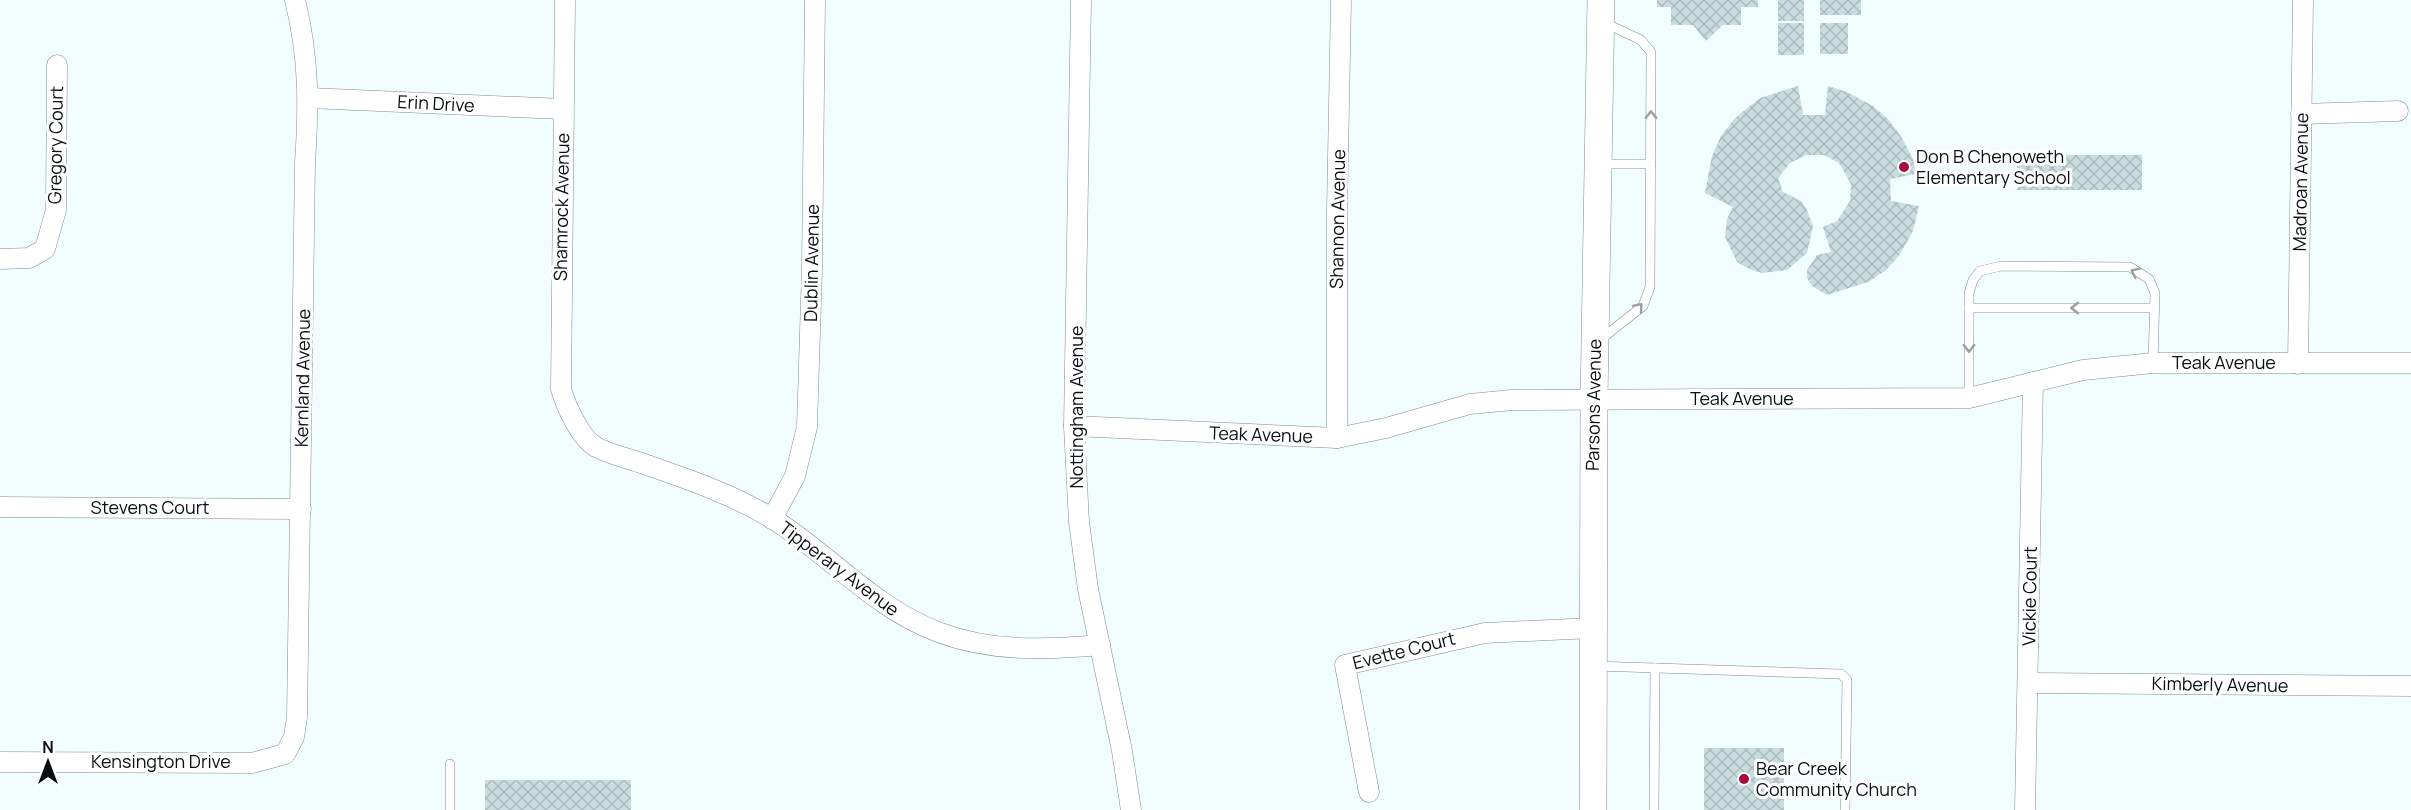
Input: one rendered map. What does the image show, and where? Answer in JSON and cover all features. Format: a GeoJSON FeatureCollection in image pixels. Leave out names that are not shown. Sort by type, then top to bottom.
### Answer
{"type":"FeatureCollection","features":[{"type":"Feature","properties":{"kind":"street","name":"Kernland Avenue"},"geometry":{"type":"LineString","coordinates":[[285,754],[294,736],[297,717],[305,163],[309,98],[307,65],[296,0]]}},
{"type":"Feature","properties":{"kind":"street","name":"Shamrock Avenue"},"geometry":{"type":"LineString","coordinates":[[565,0],[561,389],[569,413]]}},
{"type":"Feature","properties":{"kind":"street","name":"Dublin Avenue"},"geometry":{"type":"LineString","coordinates":[[772,519],[795,476],[807,428],[812,269],[815,0]]}},
{"type":"Feature","properties":{"kind":"street","name":"Nottingham Avenue"},"geometry":{"type":"LineString","coordinates":[[1081,0],[1074,426],[1079,522],[1131,810]]}},
{"type":"Feature","properties":{"kind":"street","name":"Shannon Avenue"},"geometry":{"type":"LineString","coordinates":[[1337,438],[1337,211],[1341,0]]}},
{"type":"Feature","properties":{"kind":"street","name":"Madroan Avenue"},"geometry":{"type":"LineString","coordinates":[[2298,364],[2303,0]]}},
{"type":"Feature","properties":{"kind":"street","name":"Parsons Avenue"},"geometry":{"type":"LineString","coordinates":[[1593,810],[1593,399],[1601,11]]}},
{"type":"Feature","properties":{"kind":"street","name":"Gregory Court"},"geometry":{"type":"LineString","coordinates":[[0,259],[29,258],[45,249],[56,210],[57,65]]}},
{"type":"Feature","properties":{"kind":"street","name":"Erin Drive"},"geometry":{"type":"LineString","coordinates":[[309,98],[563,109]]}},
{"type":"Feature","properties":{"kind":"street"},"geometry":{"type":"LineString","coordinates":[[2301,114],[2398,111]]}},
{"type":"Feature","properties":{"kind":"street","name":"Teak Avenue"},"geometry":{"type":"LineString","coordinates":[[1074,426],[1337,438],[1386,428],[1470,404],[1593,399],[1970,398],[2083,370],[2153,363],[2411,363]]}},
{"type":"Feature","properties":{"kind":"street","name":"Vickie Court"},"geometry":{"type":"LineString","coordinates":[[2025,810],[2033,382]]}},
{"type":"Feature","properties":{"kind":"street","name":"Tipperary Avenue"},"geometry":{"type":"LineString","coordinates":[[569,413],[594,446],[707,486],[772,519],[836,564],[861,587],[898,615],[939,632],[996,646],[1041,650],[1100,645]]}},
{"type":"Feature","properties":{"kind":"street","name":"Stevens Court"},"geometry":{"type":"LineString","coordinates":[[0,507],[301,509]]}},
{"type":"Feature","properties":{"kind":"street","name":"Evette Court"},"geometry":{"type":"LineString","coordinates":[[1369,792],[1345,665],[1485,633],[1592,628]]}},
{"type":"Feature","properties":{"kind":"street","name":"Kimberly Avenue"},"geometry":{"type":"LineString","coordinates":[[2028,683],[2411,686]]}},
{"type":"Feature","properties":{"kind":"street","name":"Kensington Drive"},"geometry":{"type":"LineString","coordinates":[[0,762],[252,763],[285,754]]}},
{"type":"Feature","properties":{"kind":"lane"},"geometry":{"type":"LineString","coordinates":[[1594,344],[1643,306],[1650,287],[1651,52],[1641,40],[1601,11]]}},
{"type":"Feature","properties":{"kind":"lane"},"geometry":{"type":"LineString","coordinates":[[1598,164],[1651,164]]}},
{"type":"Feature","properties":{"kind":"lane"},"geometry":{"type":"LineString","coordinates":[[1970,398],[1969,293],[1973,280],[1980,271],[2001,266],[2130,267],[2148,279],[2155,293],[2153,363]]}},
{"type":"Feature","properties":{"kind":"lane"},"geometry":{"type":"LineString","coordinates":[[1969,308],[2154,308]]}},
{"type":"Feature","properties":{"kind":"lane"},"geometry":{"type":"LineString","coordinates":[[1592,666],[1841,674],[1847,680],[1845,810]]}},
{"type":"Feature","properties":{"kind":"lane"},"geometry":{"type":"LineString","coordinates":[[1654,810],[1655,668]]}},
{"type":"Feature","properties":{"kind":"lane"},"geometry":{"type":"LineString","coordinates":[[450,764],[450,810]]}},
{"type":"Feature","properties":{"kind":"building"},"geometry":{"type":"Polygon","coordinates":[[[1657,0],[1758,0],[1758,7],[1741,7],[1741,25],[1723,25],[1706,41],[1693,25],[1671,25],[1671,7],[1657,7],[1657,0]]]}},
{"type":"Feature","properties":{"kind":"building"},"geometry":{"type":"Polygon","coordinates":[[[1778,0],[1804,0],[1804,21],[1778,21],[1778,0]]]}},
{"type":"Feature","properties":{"kind":"building"},"geometry":{"type":"Polygon","coordinates":[[[1820,0],[1861,0],[1861,15],[1820,15],[1820,0]]]}},
{"type":"Feature","properties":{"kind":"building"},"geometry":{"type":"Polygon","coordinates":[[[1778,23],[1804,23],[1804,55],[1778,55],[1778,23]]]}},
{"type":"Feature","properties":{"kind":"building"},"geometry":{"type":"Polygon","coordinates":[[[1820,23],[1848,23],[1848,54],[1820,54],[1820,23]]]}},
{"type":"Feature","properties":{"kind":"building"},"geometry":{"type":"Polygon","coordinates":[[[1798,86],[1803,115],[1825,115],[1828,86],[1847,92],[1873,106],[1889,120],[1902,138],[1913,159],[1916,174],[1890,179],[1891,201],[1919,206],[1913,231],[1899,256],[1885,271],[1868,282],[1827,295],[1812,286],[1807,278],[1807,270],[1817,255],[1831,252],[1823,227],[1837,221],[1850,201],[1851,184],[1839,163],[1824,155],[1806,155],[1790,163],[1778,178],[1783,192],[1801,201],[1813,226],[1807,253],[1787,270],[1762,273],[1737,262],[1725,237],[1727,219],[1733,207],[1705,193],[1712,156],[1721,136],[1735,118],[1760,98],[1798,86]]]}},
{"type":"Feature","properties":{"kind":"building"},"geometry":{"type":"Polygon","coordinates":[[[2017,155],[2142,155],[2142,190],[2017,190],[2017,155]]]}},
{"type":"Feature","properties":{"kind":"building","name":"Bear Creek Community Church"},"geometry":{"type":"Polygon","coordinates":[[[1704,748],[1784,748],[1784,810],[1704,810],[1704,748]]]}},
{"type":"Feature","properties":{"kind":"building"},"geometry":{"type":"Polygon","coordinates":[[[485,780],[631,780],[631,810],[485,810],[485,780]]]}},
{"type":"Feature","properties":{"kind":"place","name":"Don B Chenoweth Elementary School"},"geometry":{"type":"Point","coordinates":[1904,167]}},
{"type":"Feature","properties":{"kind":"place","name":"Bear Creek Community Church"},"geometry":{"type":"Point","coordinates":[1744,779]}}]}
